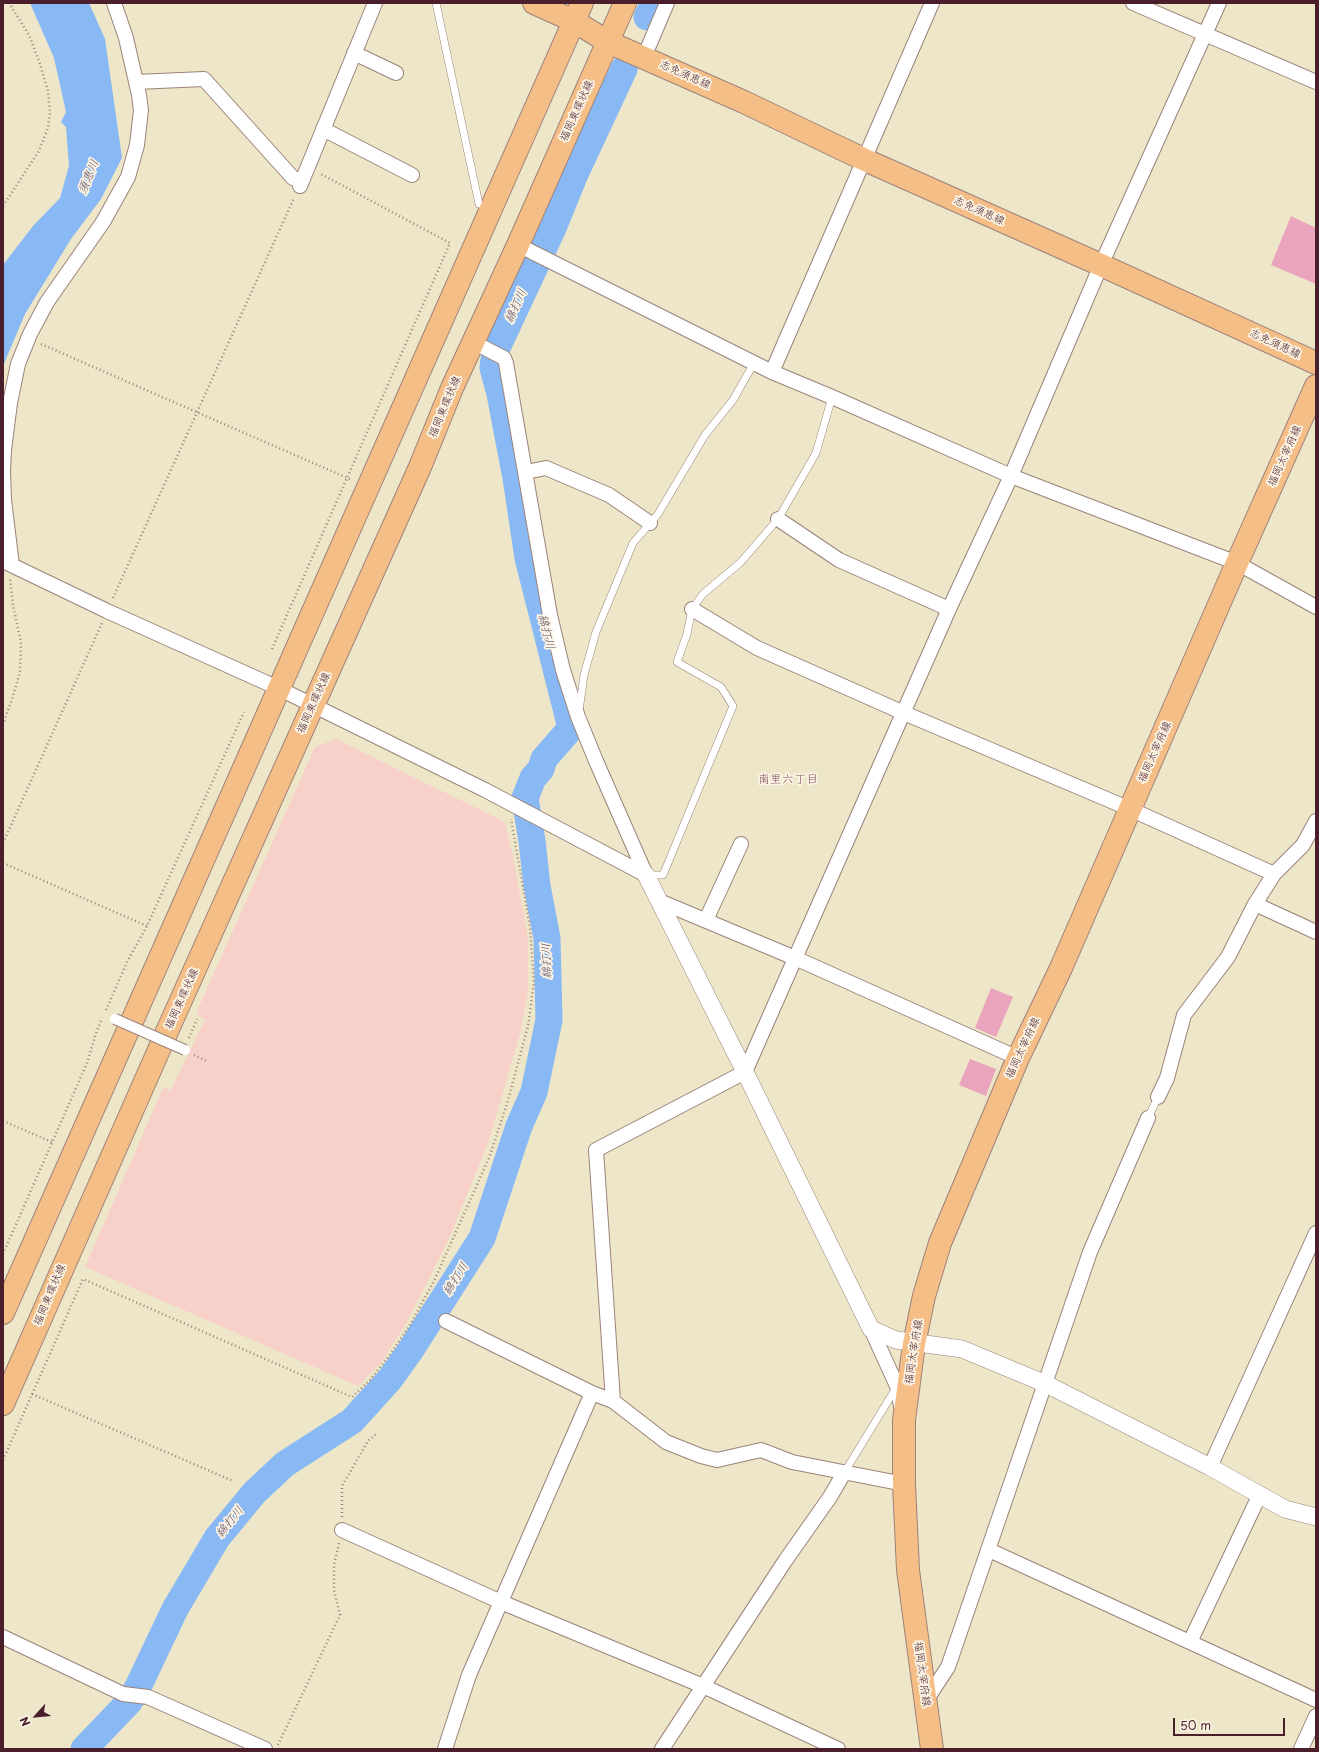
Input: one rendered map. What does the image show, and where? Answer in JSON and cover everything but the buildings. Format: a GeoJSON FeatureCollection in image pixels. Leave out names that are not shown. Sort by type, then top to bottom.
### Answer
{"type":"FeatureCollection","features":[{"type":"Feature","properties":{"kind":"main road"},"geometry":{"type":"LineString","coordinates":[[534,3],[578,12],[614,44]]}},
{"type":"Feature","properties":{"kind":"main road","name":"福岡東環状線"},"geometry":{"type":"LineString","coordinates":[[3,1404],[115,1148],[420,467],[452,388],[481,345],[525,249],[614,44],[625,3]]}},
{"type":"Feature","properties":{"kind":"main road"},"geometry":{"type":"LineString","coordinates":[[3,1313],[578,12]]}},
{"type":"Feature","properties":{"kind":"main road","name":"志免須恵線"},"geometry":{"type":"LineString","coordinates":[[614,44],[644,56],[863,159],[1316,363]]}},
{"type":"Feature","properties":{"kind":"main road","name":"福岡太宰府線"},"geometry":{"type":"LineString","coordinates":[[932,1749],[908,1570],[904,1484],[904,1420],[914,1344],[924,1296],[940,1243],[1018,1058],[1061,968],[1237,563],[1316,386]]}},
{"type":"Feature","properties":{"kind":"street"},"geometry":{"type":"LineString","coordinates":[[114,3],[126,38],[142,110],[137,145],[128,177],[103,222],[47,302],[28,339],[18,364],[10,403],[4,450],[4,500],[7,562],[107,611],[278,688],[516,806],[646,875]]}},
{"type":"Feature","properties":{"kind":"street"},"geometry":{"type":"LineString","coordinates":[[136,82],[204,79],[293,178],[301,183],[375,3]]}},
{"type":"Feature","properties":{"kind":"street"},"geometry":{"type":"LineString","coordinates":[[644,56],[668,3]]}},
{"type":"Feature","properties":{"kind":"street"},"geometry":{"type":"LineString","coordinates":[[772,372],[863,159],[932,3]]}},
{"type":"Feature","properties":{"kind":"street"},"geometry":{"type":"LineString","coordinates":[[1133,3],[1316,82]]}},
{"type":"Feature","properties":{"kind":"street"},"geometry":{"type":"LineString","coordinates":[[613,1401],[596,1150],[745,1072],[949,609],[1010,476],[1101,265],[1220,3]]}},
{"type":"Feature","properties":{"kind":"street"},"geometry":{"type":"LineString","coordinates":[[354,53],[396,73]]}},
{"type":"Feature","properties":{"kind":"street"},"geometry":{"type":"LineString","coordinates":[[323,129],[412,175]]}},
{"type":"Feature","properties":{"kind":"street"},"geometry":{"type":"LineString","coordinates":[[525,249],[754,364],[832,396],[1010,476],[1237,563],[1316,607]]}},
{"type":"Feature","properties":{"kind":"street"},"geometry":{"type":"LineString","coordinates":[[481,345],[504,358],[526,472],[550,615],[563,670],[578,717],[646,875],[745,1072],[897,1386],[904,1420]]}},
{"type":"Feature","properties":{"kind":"street"},"geometry":{"type":"LineString","coordinates":[[526,472],[546,468],[609,496],[650,523]]}},
{"type":"Feature","properties":{"kind":"street"},"geometry":{"type":"LineString","coordinates":[[778,519],[839,560],[949,609]]}},
{"type":"Feature","properties":{"kind":"street"},"geometry":{"type":"LineString","coordinates":[[692,609],[757,648],[904,713],[1130,809],[1274,874]]}},
{"type":"Feature","properties":{"kind":"street"},"geometry":{"type":"LineString","coordinates":[[1158,1097],[1167,1078],[1184,1015],[1228,956],[1255,904],[1274,874],[1302,845],[1316,821]]}},
{"type":"Feature","properties":{"kind":"street"},"geometry":{"type":"LineString","coordinates":[[706,920],[741,844]]}},
{"type":"Feature","properties":{"kind":"street"},"geometry":{"type":"LineString","coordinates":[[660,901],[795,958],[1018,1058]]}},
{"type":"Feature","properties":{"kind":"street"},"geometry":{"type":"LineString","coordinates":[[1255,904],[1316,932]]}},
{"type":"Feature","properties":{"kind":"street"},"geometry":{"type":"LineString","coordinates":[[116,1019],[185,1050]]}},
{"type":"Feature","properties":{"kind":"street"},"geometry":{"type":"LineString","coordinates":[[925,1702],[948,1667],[1090,1252],[1148,1118]]}},
{"type":"Feature","properties":{"kind":"street"},"geometry":{"type":"LineString","coordinates":[[1210,1467],[1316,1233]]}},
{"type":"Feature","properties":{"kind":"street"},"geometry":{"type":"LineString","coordinates":[[446,1321],[592,1393],[613,1401],[666,1442],[701,1456],[717,1460],[761,1450],[792,1462],[904,1484]]}},
{"type":"Feature","properties":{"kind":"street"},"geometry":{"type":"LineString","coordinates":[[870,1329],[896,1340],[914,1344],[942,1345],[962,1349],[1046,1384],[1210,1467],[1285,1508],[1316,1517]]}},
{"type":"Feature","properties":{"kind":"street"},"geometry":{"type":"LineString","coordinates":[[445,1749],[469,1675],[592,1393]]}},
{"type":"Feature","properties":{"kind":"street"},"geometry":{"type":"LineString","coordinates":[[662,1749],[785,1561],[830,1498],[844,1473]]}},
{"type":"Feature","properties":{"kind":"street"},"geometry":{"type":"LineString","coordinates":[[1190,1642],[1260,1494]]}},
{"type":"Feature","properties":{"kind":"street"},"geometry":{"type":"LineString","coordinates":[[342,1530],[501,1602],[703,1686],[822,1746],[838,1749]]}},
{"type":"Feature","properties":{"kind":"street"},"geometry":{"type":"LineString","coordinates":[[989,1550],[1316,1700]]}},
{"type":"Feature","properties":{"kind":"street"},"geometry":{"type":"LineString","coordinates":[[3,1637],[123,1694],[148,1697],[265,1749]]}},
{"type":"Feature","properties":{"kind":"street"},"geometry":{"type":"LineString","coordinates":[[1301,1749],[1316,1716]]}},
{"type":"Feature","properties":{"kind":"lane"},"geometry":{"type":"LineString","coordinates":[[436,3],[479,204]]}},
{"type":"Feature","properties":{"kind":"lane"},"geometry":{"type":"LineString","coordinates":[[578,717],[584,675],[596,632],[633,543],[658,514],[705,435],[733,400],[754,364]]}},
{"type":"Feature","properties":{"kind":"lane"},"geometry":{"type":"LineString","coordinates":[[646,875],[663,875],[733,706],[721,687],[677,662],[687,634],[692,609],[703,594],[740,563],[778,519],[816,453],[832,396]]}},
{"type":"Feature","properties":{"kind":"lane"},"geometry":{"type":"LineString","coordinates":[[1148,1118],[1158,1097]]}},
{"type":"Feature","properties":{"kind":"lane"},"geometry":{"type":"LineString","coordinates":[[844,1473],[897,1386]]}},
{"type":"Feature","properties":{"kind":"path"},"geometry":{"type":"LineString","coordinates":[[3,206],[39,151],[48,128],[50,112],[48,91],[39,61],[29,35],[9,3]]}},
{"type":"Feature","properties":{"kind":"path"},"geometry":{"type":"LineString","coordinates":[[272,649],[450,243],[308,167]]}},
{"type":"Feature","properties":{"kind":"path"},"geometry":{"type":"LineString","coordinates":[[3,843],[301,183]]}},
{"type":"Feature","properties":{"kind":"path"},"geometry":{"type":"LineString","coordinates":[[28,339],[347,478]]}},
{"type":"Feature","properties":{"kind":"path"},"geometry":{"type":"LineString","coordinates":[[3,725],[20,672],[20,643],[7,562]]}},
{"type":"Feature","properties":{"kind":"path"},"geometry":{"type":"LineString","coordinates":[[3,1254],[86,1063],[96,1033],[128,960],[147,926],[244,712]]}},
{"type":"Feature","properties":{"kind":"path"},"geometry":{"type":"LineString","coordinates":[[3,1460],[83,1279],[352,1397],[370,1380],[389,1356],[410,1325],[434,1282],[489,1158],[507,1104],[528,1026],[534,982],[530,927],[510,816],[516,806]]}},
{"type":"Feature","properties":{"kind":"path"},"geometry":{"type":"LineString","coordinates":[[3,863],[147,926]]}},
{"type":"Feature","properties":{"kind":"path"},"geometry":{"type":"LineString","coordinates":[[185,1050],[197,1018]]}},
{"type":"Feature","properties":{"kind":"path"},"geometry":{"type":"LineString","coordinates":[[3,1121],[52,1142]]}},
{"type":"Feature","properties":{"kind":"path"},"geometry":{"type":"LineString","coordinates":[[32,1394],[233,1481]]}},
{"type":"Feature","properties":{"kind":"path"},"geometry":{"type":"LineString","coordinates":[[276,1749],[340,1615],[334,1590],[334,1565],[342,1530],[342,1486],[368,1441],[378,1433]]}},
{"type":"Feature","properties":{"kind":"shaded area"},"geometry":{"type":"Polygon","coordinates":[[[336,739],[505,822],[514,861],[528,939],[528,991],[520,1034],[488,1143],[448,1241],[406,1324],[381,1362],[358,1386],[85,1267],[164,1086],[170,1091],[205,1020],[196,1013],[315,747],[336,739]]]}},
{"type":"Feature","properties":{"kind":"water","name":"須恵川"},"geometry":{"type":"Polygon","coordinates":[[[30,3],[89,3],[105,39],[122,158],[101,199],[71,239],[25,314],[3,366],[3,265],[33,226],[60,198],[69,166],[66,127],[61,122],[66,112],[54,58],[30,3]]]}},
{"type":"Feature","properties":{"kind":"waterway","name":"綿打川"},"geometry":{"type":"LineString","coordinates":[[647,17],[654,3]]}},
{"type":"Feature","properties":{"kind":"waterway","name":"綿打川"},"geometry":{"type":"LineString","coordinates":[[84,1749],[129,1702],[138,1687],[175,1609],[217,1538],[255,1492],[285,1464],[352,1421],[390,1379],[410,1351],[482,1238],[519,1126],[534,1092],[549,1020],[547,938],[537,886],[525,798],[533,778],[541,769],[544,759],[571,728],[528,558],[516,478],[500,394],[493,368],[495,352],[553,228],[575,174],[624,69]]}},
{"type":"Feature","properties":{"kind":"district","name":"南里六丁目"},"geometry":{"type":"Point","coordinates":[788,780]}}]}
